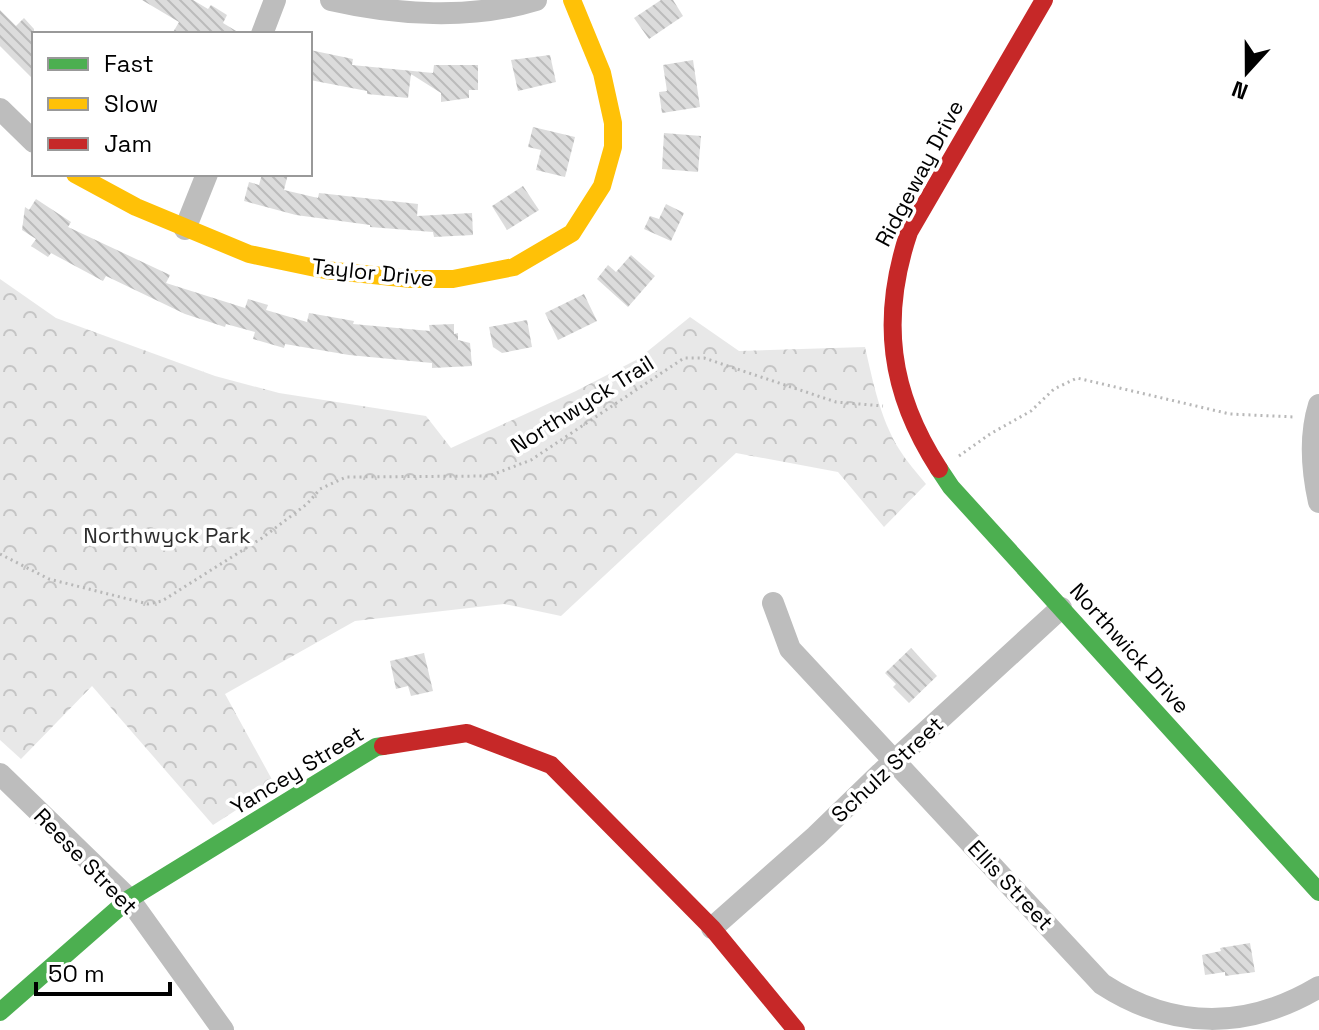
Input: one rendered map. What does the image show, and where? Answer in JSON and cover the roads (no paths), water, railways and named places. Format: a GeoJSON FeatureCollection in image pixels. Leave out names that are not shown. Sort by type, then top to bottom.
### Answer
{"type":"FeatureCollection","features":[{"type":"Feature","properties":{"kind":"street"},"geometry":{"type":"LineString","coordinates":[[263,32],[275,0]]}},
{"type":"Feature","properties":{"kind":"street"},"geometry":{"type":"LineString","coordinates":[[331,0],[420,13],[472,11],[536,0]]}},
{"type":"Feature","properties":{"kind":"street","name":"Taylor Drive"},"geometry":{"type":"LineString","coordinates":[[79,176],[136,207],[249,254],[325,270],[411,279],[453,279],[514,267],[572,233],[602,186],[613,147],[613,123],[602,73],[572,0]]}},
{"type":"Feature","properties":{"kind":"street","name":"Ridgeway Drive"},"geometry":{"type":"LineString","coordinates":[[915,429],[899,379],[891,326],[893,277],[909,232],[1044,0]]}},
{"type":"Feature","properties":{"kind":"street"},"geometry":{"type":"LineString","coordinates":[[0,109],[32,140]]}},
{"type":"Feature","properties":{"kind":"street"},"geometry":{"type":"LineString","coordinates":[[185,229],[206,176]]}},
{"type":"Feature","properties":{"kind":"street"},"geometry":{"type":"LineString","coordinates":[[1310,411],[1312,468],[1319,502]]}},
{"type":"Feature","properties":{"kind":"street","name":"Northwick Drive"},"geometry":{"type":"LineString","coordinates":[[915,429],[951,487],[1319,892]]}},
{"type":"Feature","properties":{"kind":"street","name":"Ellis Street"},"geometry":{"type":"LineString","coordinates":[[773,603],[790,649],[1102,984],[1126,1003],[1154,1017],[1212,1028],[1242,1025],[1272,1016],[1297,1004],[1319,987]]}},
{"type":"Feature","properties":{"kind":"street","name":"Schulz Street"},"geometry":{"type":"LineString","coordinates":[[712,928],[816,836],[1061,608]]}},
{"type":"Feature","properties":{"kind":"street","name":"Yancey Street"},"geometry":{"type":"LineString","coordinates":[[0,1012],[129,899],[376,747],[467,733],[551,765],[712,928],[796,1030]]}},
{"type":"Feature","properties":{"kind":"street","name":"Reese Street"},"geometry":{"type":"LineString","coordinates":[[0,774],[129,899],[223,1030]]}},
{"type":"Feature","properties":{"kind":"park label","name":"Northwyck Park"},"geometry":{"type":"Point","coordinates":[167,535]}}]}
